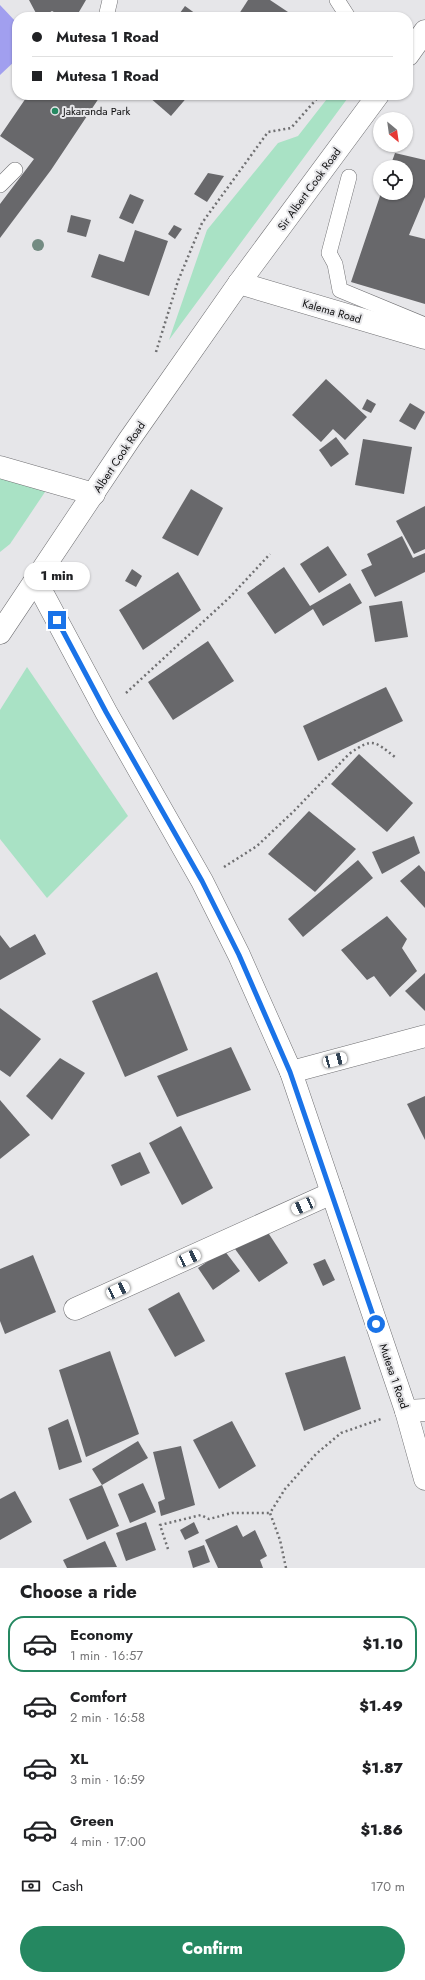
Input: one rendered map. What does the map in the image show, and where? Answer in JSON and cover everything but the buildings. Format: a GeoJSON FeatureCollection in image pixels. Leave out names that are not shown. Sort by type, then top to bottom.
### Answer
{"type":"FeatureCollection","features":[{"type":"Feature","properties":{"kind":"street"},"geometry":{"type":"LineString","coordinates":[[413,48],[425,31]]}},
{"type":"Feature","properties":{"kind":"street","name":"Sir Albert Cook Road"},"geometry":{"type":"LineString","coordinates":[[240,283],[374,100]]}},
{"type":"Feature","properties":{"kind":"street","name":"Kalema Road"},"geometry":{"type":"LineString","coordinates":[[240,283],[425,338]]}},
{"type":"Feature","properties":{"kind":"street","name":"Albert Cook Road"},"geometry":{"type":"LineString","coordinates":[[0,633],[129,440],[240,283]]}},
{"type":"Feature","properties":{"kind":"street"},"geometry":{"type":"LineString","coordinates":[[0,467],[94,494]]}},
{"type":"Feature","properties":{"kind":"street","name":"Mutesa 1 Road"},"geometry":{"type":"LineString","coordinates":[[36,581],[106,712],[202,881],[239,955],[290,1072],[332,1193],[415,1411],[425,1479]]}},
{"type":"Feature","properties":{"kind":"street"},"geometry":{"type":"LineString","coordinates":[[290,1072],[425,1036]]}},
{"type":"Feature","properties":{"kind":"street"},"geometry":{"type":"LineString","coordinates":[[75,1309],[332,1193]]}},
{"type":"Feature","properties":{"kind":"lane"},"geometry":{"type":"LineString","coordinates":[[107,12],[110,0]]}},
{"type":"Feature","properties":{"kind":"lane"},"geometry":{"type":"LineString","coordinates":[[337,0],[345,12]]}},
{"type":"Feature","properties":{"kind":"lane"},"geometry":{"type":"LineString","coordinates":[[0,185],[15,170]]}},
{"type":"Feature","properties":{"kind":"lane"},"geometry":{"type":"LineString","coordinates":[[349,177],[329,253],[335,264],[340,290],[425,325]]}},
{"type":"Feature","properties":{"kind":"path"},"geometry":{"type":"LineString","coordinates":[[155,357],[178,281],[202,223],[268,132],[291,128],[316,100]]}},
{"type":"Feature","properties":{"kind":"path"},"geometry":{"type":"LineString","coordinates":[[106,712],[230,597],[270,554]]}},
{"type":"Feature","properties":{"kind":"path"},"geometry":{"type":"LineString","coordinates":[[202,881],[257,846],[294,811],[349,754],[359,747],[369,743],[376,743],[395,757]]}},
{"type":"Feature","properties":{"kind":"path"},"geometry":{"type":"LineString","coordinates":[[270,1513],[290,1483],[316,1454],[341,1433],[415,1411]]}},
{"type":"Feature","properties":{"kind":"path"},"geometry":{"type":"LineString","coordinates":[[168,1550],[160,1525],[201,1515],[209,1519],[232,1513],[270,1513]]}},
{"type":"Feature","properties":{"kind":"path"},"geometry":{"type":"LineString","coordinates":[[270,1513],[280,1540],[286,1568]]}},
{"type":"Feature","properties":{"kind":"green space"},"geometry":{"type":"Polygon","coordinates":[[[326,100],[346,100],[169,340],[207,230],[278,143],[298,136],[326,100]]]}},
{"type":"Feature","properties":{"kind":"green space"},"geometry":{"type":"Polygon","coordinates":[[[0,478],[42,481],[45,492],[10,544],[0,552],[0,478]]]}},
{"type":"Feature","properties":{"kind":"green space"},"geometry":{"type":"Polygon","coordinates":[[[27,667],[128,816],[47,898],[0,839],[0,710],[27,667]]]}},
{"type":"Feature","properties":{"kind":"shaded area"},"geometry":{"type":"Polygon","coordinates":[[[0,5],[12,18],[12,64],[0,75],[0,5]]]}},
{"type":"Feature","properties":{"kind":"place","name":"Jakaranda Park"},"geometry":{"type":"Point","coordinates":[55,111]}},
{"type":"Feature","properties":{"kind":"route"},"geometry":{"type":"LineString","coordinates":[[57,620],[106,712],[202,881],[239,955],[290,1072],[376,1324]]}}]}
